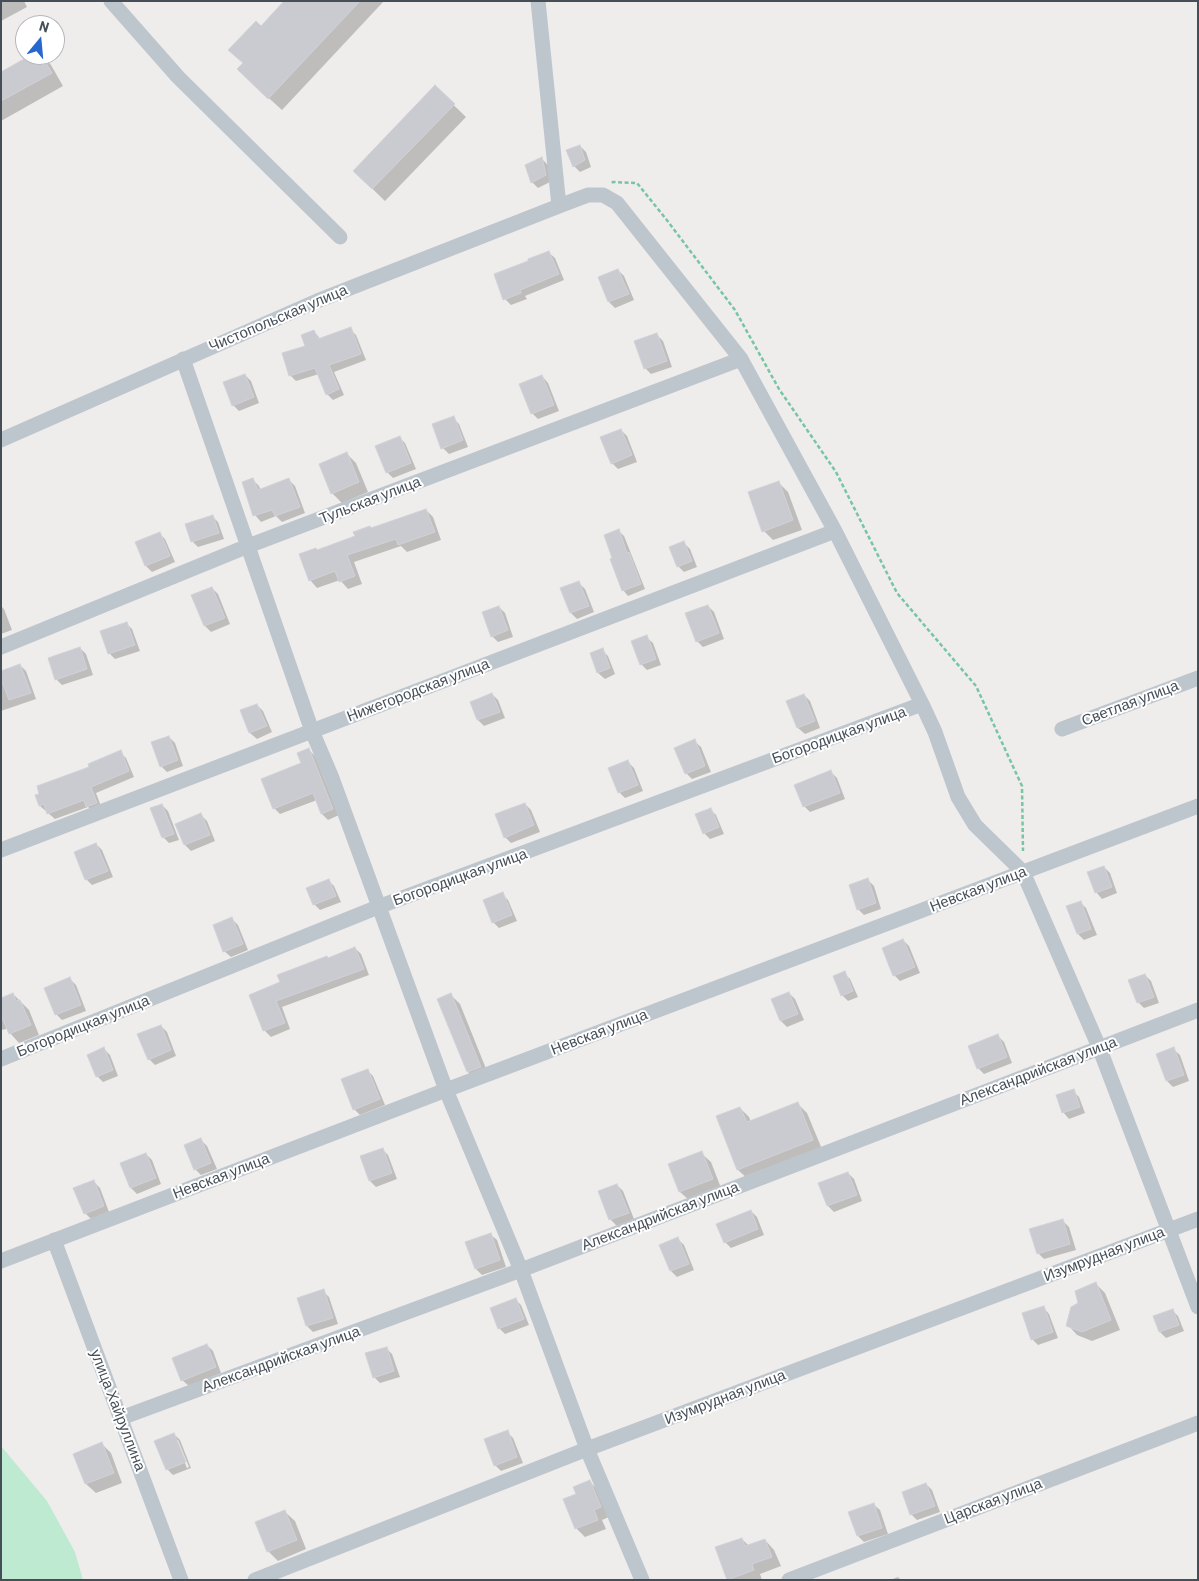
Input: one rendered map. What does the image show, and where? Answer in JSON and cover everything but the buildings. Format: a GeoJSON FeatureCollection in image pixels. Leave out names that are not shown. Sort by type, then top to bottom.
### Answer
{"type":"FeatureCollection","features":[{"type":"Feature","properties":{"kind":"street"},"geometry":{"type":"LineString","coordinates":[[111,1],[178,77],[340,237]]}},
{"type":"Feature","properties":{"kind":"street"},"geometry":{"type":"LineString","coordinates":[[538,1],[559,206]]}},
{"type":"Feature","properties":{"kind":"street"},"geometry":{"type":"LineString","coordinates":[[603,194],[617,203],[741,359],[835,530],[922,704],[935,732],[958,797],[975,825],[1023,872],[1099,1048],[1198,1307]]}},
{"type":"Feature","properties":{"kind":"street","name":"Чистопольская улица"},"geometry":{"type":"LineString","coordinates":[[1,440],[317,301],[588,195],[603,194]]}},
{"type":"Feature","properties":{"kind":"street"},"geometry":{"type":"LineString","coordinates":[[183,359],[312,731],[332,778],[446,1090],[521,1270],[587,1449],[642,1580]]}},
{"type":"Feature","properties":{"kind":"street","name":"Тульская улица"},"geometry":{"type":"LineString","coordinates":[[1,647],[248,546],[741,359]]}},
{"type":"Feature","properties":{"kind":"street","name":"Нижегородская улица"},"geometry":{"type":"LineString","coordinates":[[1,850],[835,530]]}},
{"type":"Feature","properties":{"kind":"street","name":"Светлая улица"},"geometry":{"type":"LineString","coordinates":[[1062,729],[1198,678]]}},
{"type":"Feature","properties":{"kind":"street","name":"Богородицкая улица"},"geometry":{"type":"LineString","coordinates":[[1,1059],[378,907],[922,704]]}},
{"type":"Feature","properties":{"kind":"street","name":"Невская улица"},"geometry":{"type":"LineString","coordinates":[[1,1260],[1198,806]]}},
{"type":"Feature","properties":{"kind":"street","name":"Александрийская улица"},"geometry":{"type":"LineString","coordinates":[[122,1418],[521,1270],[1198,1010]]}},
{"type":"Feature","properties":{"kind":"street","name":"Изумрудная улица"},"geometry":{"type":"LineString","coordinates":[[255,1580],[587,1449],[1198,1219]]}},
{"type":"Feature","properties":{"kind":"street","name":"улица Хайруллина"},"geometry":{"type":"LineString","coordinates":[[54,1240],[182,1580]]}},
{"type":"Feature","properties":{"kind":"street","name":"Царская улица"},"geometry":{"type":"LineString","coordinates":[[789,1580],[1198,1423]]}},
{"type":"Feature","properties":{"kind":"path"},"geometry":{"type":"LineString","coordinates":[[603,194],[613,182],[637,183],[678,234],[735,310],[779,389],[836,472],[897,593],[976,686],[1022,786],[1023,872]]}},
{"type":"Feature","properties":{"kind":"green space"},"geometry":{"type":"Polygon","coordinates":[[[1,1446],[47,1501],[75,1552],[83,1580],[1,1580],[1,1446]]]}}]}
